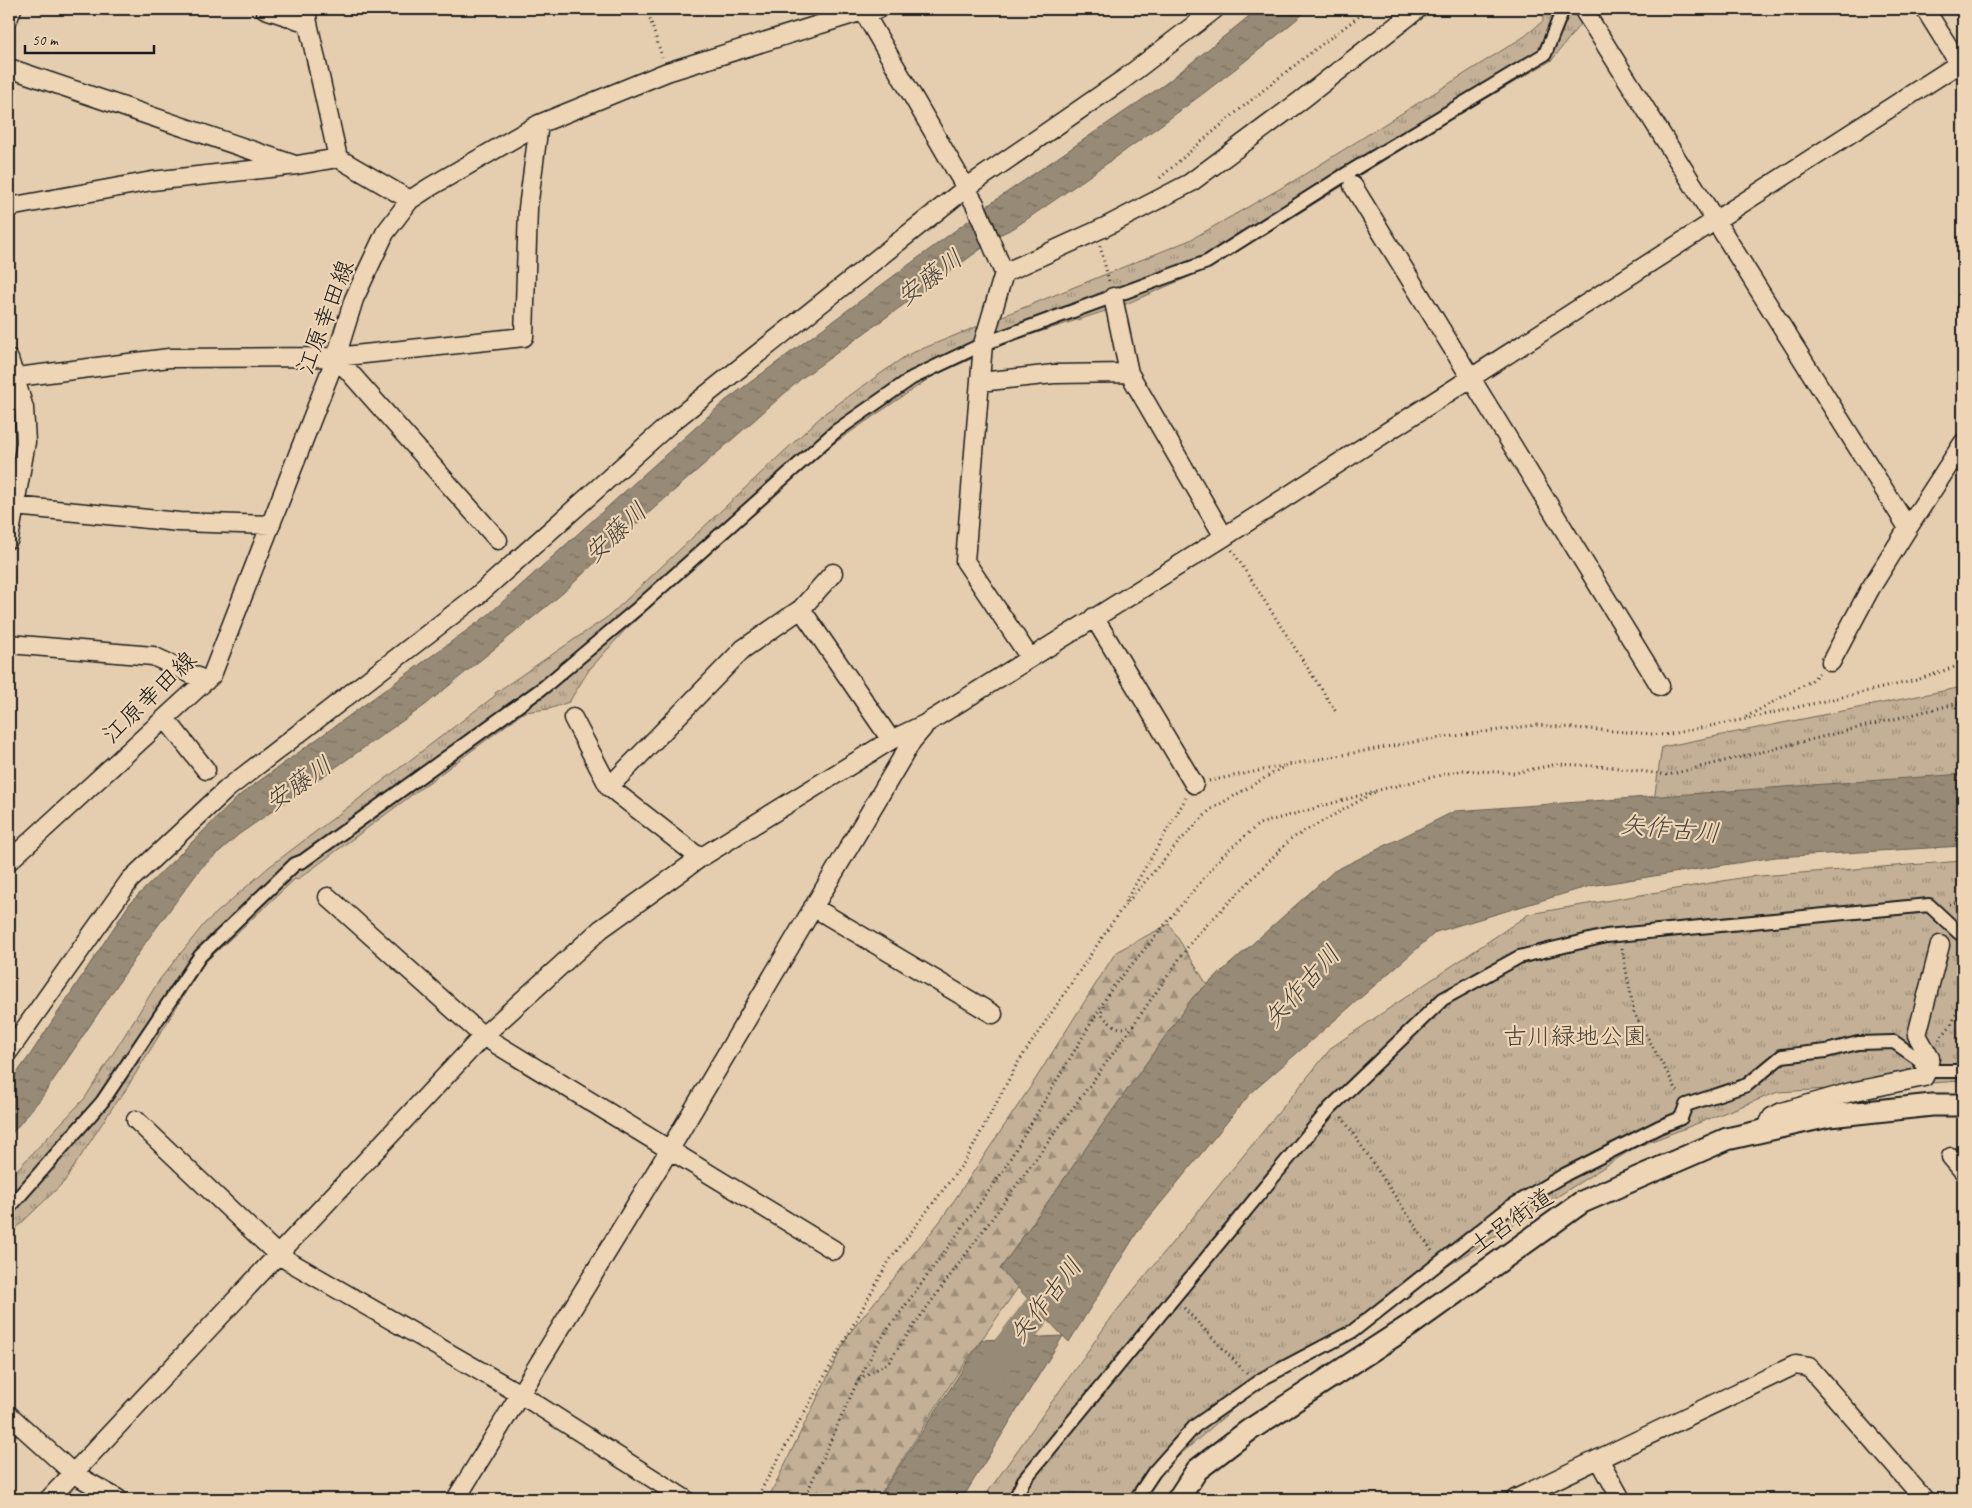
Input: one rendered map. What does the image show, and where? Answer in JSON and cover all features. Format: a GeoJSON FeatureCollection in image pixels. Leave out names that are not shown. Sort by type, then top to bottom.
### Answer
{"type":"FeatureCollection","features":[{"type":"Feature","properties":{"kind":"street"},"geometry":{"type":"LineString","coordinates":[[9,17],[12,9]]}},
{"type":"Feature","properties":{"kind":"street"},"geometry":{"type":"LineString","coordinates":[[265,9],[307,16],[338,158]]}},
{"type":"Feature","properties":{"kind":"street"},"geometry":{"type":"LineString","coordinates":[[867,9],[975,204],[1004,274],[983,344],[965,561],[1030,658]]}},
{"type":"Feature","properties":{"kind":"street","name":"江原幸田線"},"geometry":{"type":"LineString","coordinates":[[9,861],[212,675],[336,357],[354,299],[385,233],[410,200],[430,186],[539,124],[667,72],[867,9]]}},
{"type":"Feature","properties":{"kind":"street"},"geometry":{"type":"LineString","coordinates":[[9,1051],[130,880],[228,788],[477,596],[672,422],[966,188],[1124,79],[1215,9]]}},
{"type":"Feature","properties":{"kind":"street"},"geometry":{"type":"LineString","coordinates":[[1004,274],[1096,231],[1190,183],[1300,101],[1418,9]]}},
{"type":"Feature","properties":{"kind":"street"},"geometry":{"type":"LineString","coordinates":[[9,1208],[102,1102],[200,956],[295,864],[303,861],[544,687],[638,608],[836,431],[912,378],[983,344],[1207,262],[1346,174],[1545,54],[1563,9]]}},
{"type":"Feature","properties":{"kind":"street"},"geometry":{"type":"LineString","coordinates":[[1583,9],[1718,221],[1908,528]]}},
{"type":"Feature","properties":{"kind":"street"},"geometry":{"type":"LineString","coordinates":[[49,1499],[483,1036],[601,928],[700,858],[891,740],[925,724],[1224,537],[1470,377],[1962,65],[1925,9]]}},
{"type":"Feature","properties":{"kind":"street"},"geometry":{"type":"LineString","coordinates":[[9,68],[297,165]]}},
{"type":"Feature","properties":{"kind":"street"},"geometry":{"type":"LineString","coordinates":[[11,377],[169,358],[336,357],[524,337],[528,208],[539,124]]}},
{"type":"Feature","properties":{"kind":"street"},"geometry":{"type":"LineString","coordinates":[[9,207],[152,181],[297,165],[338,158],[410,200]]}},
{"type":"Feature","properties":{"kind":"street"},"geometry":{"type":"LineString","coordinates":[[1353,186],[1660,686]]}},
{"type":"Feature","properties":{"kind":"street"},"geometry":{"type":"LineString","coordinates":[[1113,296],[1129,373],[1224,537]]}},
{"type":"Feature","properties":{"kind":"street"},"geometry":{"type":"LineString","coordinates":[[336,357],[498,540]]}},
{"type":"Feature","properties":{"kind":"street"},"geometry":{"type":"LineString","coordinates":[[9,359],[11,377],[24,408],[26,442],[9,538]]}},
{"type":"Feature","properties":{"kind":"street"},"geometry":{"type":"LineString","coordinates":[[980,382],[1054,374],[1129,373]]}},
{"type":"Feature","properties":{"kind":"street"},"geometry":{"type":"LineString","coordinates":[[1831,662],[1870,589],[1963,443]]}},
{"type":"Feature","properties":{"kind":"street"},"geometry":{"type":"LineString","coordinates":[[14,506],[179,522],[270,525]]}},
{"type":"Feature","properties":{"kind":"street"},"geometry":{"type":"LineString","coordinates":[[609,787],[744,649],[801,609],[833,573]]}},
{"type":"Feature","properties":{"kind":"street"},"geometry":{"type":"LineString","coordinates":[[801,609],[891,740]]}},
{"type":"Feature","properties":{"kind":"street"},"geometry":{"type":"LineString","coordinates":[[1094,617],[1194,784]]}},
{"type":"Feature","properties":{"kind":"street"},"geometry":{"type":"LineString","coordinates":[[9,644],[154,656],[206,681]]}},
{"type":"Feature","properties":{"kind":"street"},"geometry":{"type":"LineString","coordinates":[[166,718],[206,770]]}},
{"type":"Feature","properties":{"kind":"street"},"geometry":{"type":"LineString","coordinates":[[573,718],[609,787],[700,858]]}},
{"type":"Feature","properties":{"kind":"street"},"geometry":{"type":"LineString","coordinates":[[456,1499],[670,1149],[912,741],[925,724]]}},
{"type":"Feature","properties":{"kind":"street"},"geometry":{"type":"LineString","coordinates":[[328,897],[483,1036],[834,1250]]}},
{"type":"Feature","properties":{"kind":"street"},"geometry":{"type":"LineString","coordinates":[[1016,1499],[1024,1480],[1334,1104],[1443,999],[1518,957],[1620,934],[1929,905],[1952,928],[1959,933],[1963,932]]}},
{"type":"Feature","properties":{"kind":"street"},"geometry":{"type":"LineString","coordinates":[[813,907],[993,1014]]}},
{"type":"Feature","properties":{"kind":"street"},"geometry":{"type":"LineString","coordinates":[[1771,1129],[1769,1123],[1772,1117],[1782,1112],[1851,1092],[1924,1076],[1929,1065],[1917,1034],[1940,945]]}},
{"type":"Feature","properties":{"kind":"street"},"geometry":{"type":"LineString","coordinates":[[1136,1499],[1154,1472],[1195,1426],[1256,1383],[1352,1331],[1510,1207],[1566,1174],[1659,1127],[1681,1118],[1686,1105],[1747,1085],[1782,1056],[1826,1051],[1858,1044],[1894,1042],[1929,1065],[1963,1071]]}},
{"type":"Feature","properties":{"kind":"street","name":"土呂街道"},"geometry":{"type":"LineString","coordinates":[[1178,1499],[1197,1470],[1248,1431],[1409,1326],[1582,1202],[1727,1139],[1829,1116],[1932,1105],[1963,1105]]}},
{"type":"Feature","properties":{"kind":"street"},"geometry":{"type":"LineString","coordinates":[[136,1120],[278,1255],[520,1394],[685,1499]]}},
{"type":"Feature","properties":{"kind":"street"},"geometry":{"type":"LineString","coordinates":[[1951,1157],[1963,1171]]}},
{"type":"Feature","properties":{"kind":"street"},"geometry":{"type":"LineString","coordinates":[[1515,1499],[1795,1365],[1809,1367],[1924,1499]]}},
{"type":"Feature","properties":{"kind":"street"},"geometry":{"type":"LineString","coordinates":[[9,1415],[74,1474],[118,1499]]}},
{"type":"Feature","properties":{"kind":"street"},"geometry":{"type":"LineString","coordinates":[[1599,1459],[1621,1499]]}},
{"type":"Feature","properties":{"kind":"path"},"geometry":{"type":"LineString","coordinates":[[647,9],[667,72]]}},
{"type":"Feature","properties":{"kind":"path"},"geometry":{"type":"LineString","coordinates":[[1156,182],[1200,142],[1302,59],[1369,9]]}},
{"type":"Feature","properties":{"kind":"path"},"geometry":{"type":"LineString","coordinates":[[1096,231],[1113,296]]}},
{"type":"Feature","properties":{"kind":"path"},"geometry":{"type":"LineString","coordinates":[[1224,537],[1336,712]]}},
{"type":"Feature","properties":{"kind":"path"},"geometry":{"type":"LineString","coordinates":[[1741,720],[1811,681],[1831,662]]}},
{"type":"Feature","properties":{"kind":"path"},"geometry":{"type":"LineString","coordinates":[[756,1499],[889,1261],[966,1160],[1017,1064],[1120,911],[1194,784],[1425,740],[1536,725],[1665,735],[1741,720],[1917,680],[1963,664]]}},
{"type":"Feature","properties":{"kind":"path"},"geometry":{"type":"LineString","coordinates":[[804,1499],[878,1343],[998,1178],[1112,988],[1224,854],[1259,824],[1379,790],[1462,770],[1514,773],[1558,764],[1612,767],[1668,775],[1963,702]]}},
{"type":"Feature","properties":{"kind":"path"},"geometry":{"type":"LineString","coordinates":[[1120,911],[1178,843],[1210,810],[1286,765]]}},
{"type":"Feature","properties":{"kind":"path"},"geometry":{"type":"LineString","coordinates":[[859,1380],[888,1363],[1135,1023],[1194,938],[1282,846],[1291,839],[1379,790]]}},
{"type":"Feature","properties":{"kind":"path"},"geometry":{"type":"LineString","coordinates":[[1620,934],[1634,1014],[1686,1105]]}},
{"type":"Feature","properties":{"kind":"path"},"geometry":{"type":"LineString","coordinates":[[1104,1000],[1101,1014],[1113,1025],[1120,1029],[1126,1029],[1135,1023]]}},
{"type":"Feature","properties":{"kind":"path"},"geometry":{"type":"LineString","coordinates":[[1929,1065],[1940,1037],[1951,1025],[1963,1000]]}},
{"type":"Feature","properties":{"kind":"path"},"geometry":{"type":"LineString","coordinates":[[1334,1104],[1439,1262]]}},
{"type":"Feature","properties":{"kind":"path"},"geometry":{"type":"LineString","coordinates":[[1174,1298],[1256,1383]]}},
{"type":"Feature","properties":{"kind":"green space"},"geometry":{"type":"Polygon","coordinates":[[[1543,9],[1592,9],[1552,60],[1434,129],[1214,266],[1121,306],[1011,341],[931,377],[827,448],[625,630],[589,670],[569,702],[549,709],[524,712],[297,880],[295,879],[203,964],[120,1099],[118,1099],[64,1182],[9,1235],[9,1178],[85,1098],[160,979],[205,923],[269,867],[496,695],[495,693],[609,616],[825,413],[907,355],[1190,240],[1297,179],[1525,36],[1543,21],[1543,9]]]}},
{"type":"Feature","properties":{"kind":"green space"},"geometry":{"type":"Polygon","coordinates":[[[1963,687],[1963,796],[1654,800],[1662,747],[1963,687]]]}},
{"type":"Feature","properties":{"kind":"green space","name":"古川緑地公園"},"geometry":{"type":"Polygon","coordinates":[[[1963,861],[1963,1081],[1778,1092],[1634,1148],[1263,1383],[1159,1473],[1146,1499],[983,1499],[1114,1314],[1332,1047],[1529,914],[1746,877],[1963,861]]]}},
{"type":"Feature","properties":{"kind":"green space"},"geometry":{"type":"Polygon","coordinates":[[[1169,924],[1218,1002],[954,1379],[877,1499],[768,1499],[848,1335],[941,1220],[1033,1083],[1116,952],[1169,924]]]}},
{"type":"Feature","properties":{"kind":"water"},"geometry":{"type":"Polygon","coordinates":[[[1258,9],[1309,9],[1238,67],[1090,176],[1014,228],[999,235],[987,206],[1165,84],[1258,9]]]}},
{"type":"Feature","properties":{"kind":"water","name":"安藤川"},"geometry":{"type":"Polygon","coordinates":[[[972,218],[985,246],[802,378],[626,533],[563,593],[424,706],[238,835],[201,868],[148,939],[42,1097],[9,1137],[9,1084],[130,903],[240,795],[488,615],[725,401],[972,218]]]}},
{"type":"Feature","properties":{"kind":"water"},"geometry":{"type":"Polygon","coordinates":[[[1963,774],[1963,846],[1775,857],[1590,886],[1436,932],[1250,1094],[1138,1231],[1069,1342],[1000,1269],[1193,997],[1334,871],[1455,811],[1963,774]]]}},
{"type":"Feature","properties":{"kind":"water"},"geometry":{"type":"Polygon","coordinates":[[[1063,1336],[962,1499],[878,1499],[982,1340],[1063,1336]]]}},
{"type":"Feature","properties":{"kind":"waterway","name":"矢作古川"},"geometry":{"type":"LineString","coordinates":[[990,1371],[1064,1276]]}}]}
